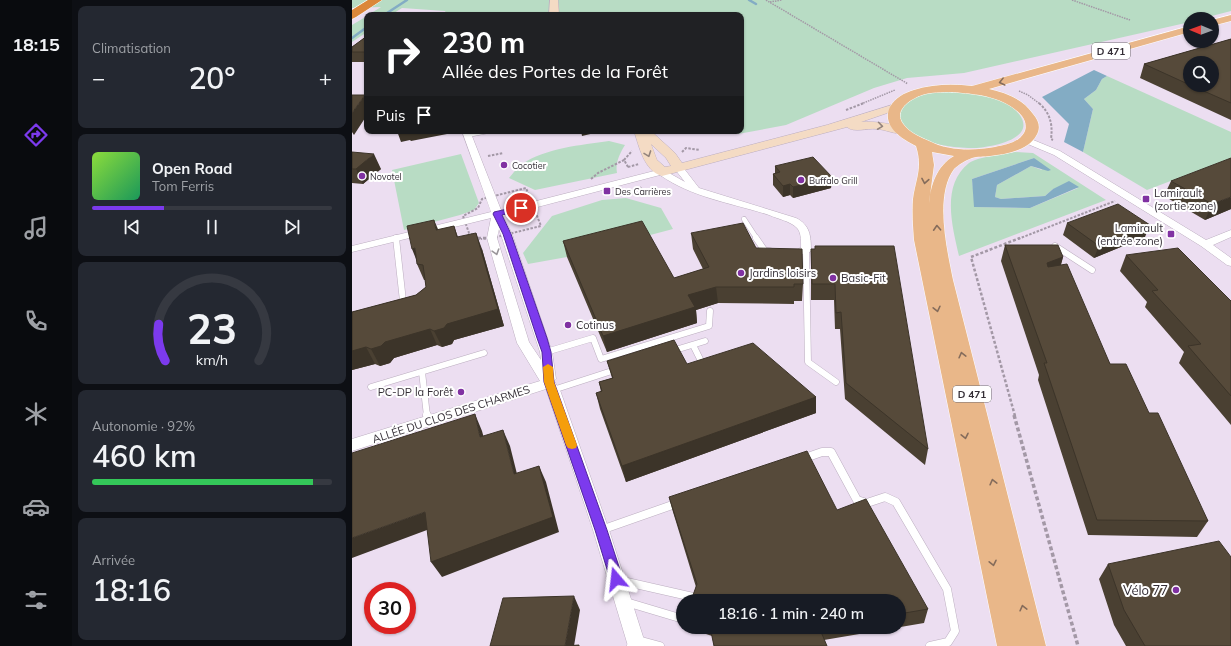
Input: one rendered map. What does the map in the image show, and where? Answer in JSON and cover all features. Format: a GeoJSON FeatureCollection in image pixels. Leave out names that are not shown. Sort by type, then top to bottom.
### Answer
{"type":"FeatureCollection","features":[{"type":"Feature","properties":{"kind":"highway"},"geometry":{"type":"LineString","coordinates":[[352,3],[357,0]]}},
{"type":"Feature","properties":{"kind":"highway"},"geometry":{"type":"LineString","coordinates":[[352,15],[376,0]]}},
{"type":"Feature","properties":{"kind":"main road"},"geometry":{"type":"LineString","coordinates":[[554,0],[554,12]]}},
{"type":"Feature","properties":{"kind":"main road"},"geometry":{"type":"LineString","coordinates":[[1219,22],[1231,18]]}},
{"type":"Feature","properties":{"kind":"main road","name":"D 471"},"geometry":{"type":"LineString","coordinates":[[972,90],[1183,31]]}},
{"type":"Feature","properties":{"kind":"main road","name":"D 471"},"geometry":{"type":"LineString","coordinates":[[1011,101],[1014,89],[1032,74]]}},
{"type":"Feature","properties":{"kind":"main road"},"geometry":{"type":"LineString","coordinates":[[641,134],[651,161],[662,172],[831,128],[895,107],[904,99],[917,93],[946,88],[972,90],[993,94],[1011,101],[1024,110],[1032,120],[1032,131],[1026,140],[1018,145],[997,152],[970,153],[945,150],[922,143],[900,130],[877,125],[831,128]]}},
{"type":"Feature","properties":{"kind":"main road"},"geometry":{"type":"LineString","coordinates":[[895,107],[893,114],[900,130]]}},
{"type":"Feature","properties":{"kind":"main road"},"geometry":{"type":"LineString","coordinates":[[647,134],[671,156],[680,168]]}},
{"type":"Feature","properties":{"kind":"main road","name":"D 471"},"geometry":{"type":"LineString","coordinates":[[922,143],[928,165],[921,205],[920,218],[922,240],[1011,646]]}},
{"type":"Feature","properties":{"kind":"main road","name":"D 471"},"geometry":{"type":"LineString","coordinates":[[970,153],[949,166],[941,181],[937,199],[937,240],[944,280],[1032,646]]}},
{"type":"Feature","properties":{"kind":"main road"},"geometry":{"type":"LineString","coordinates":[[671,156],[709,160]]}},
{"type":"Feature","properties":{"kind":"street"},"geometry":{"type":"LineString","coordinates":[[467,134],[497,214],[507,234],[546,352],[551,386],[601,530],[634,644]]}},
{"type":"Feature","properties":{"kind":"street"},"geometry":{"type":"LineString","coordinates":[[1026,140],[1057,153],[1128,195],[1205,244],[1231,263]]}},
{"type":"Feature","properties":{"kind":"street"},"geometry":{"type":"LineString","coordinates":[[680,168],[695,189]]}},
{"type":"Feature","properties":{"kind":"street"},"geometry":{"type":"LineString","coordinates":[[352,249],[662,172],[672,180],[682,185],[770,212],[798,223],[804,228],[806,251]]}},
{"type":"Feature","properties":{"kind":"street"},"geometry":{"type":"LineString","coordinates":[[497,214],[492,238],[523,343],[551,386]]}},
{"type":"Feature","properties":{"kind":"street"},"geometry":{"type":"LineString","coordinates":[[1205,244],[1231,232]]}},
{"type":"Feature","properties":{"kind":"street","name":"ALLÉE DU CLOS DES CHARMES"},"geometry":{"type":"LineString","coordinates":[[352,445],[428,421],[551,386]]}},
{"type":"Feature","properties":{"kind":"lane"},"geometry":{"type":"LineString","coordinates":[[744,220],[765,251],[779,251]]}},
{"type":"Feature","properties":{"kind":"lane"},"geometry":{"type":"LineString","coordinates":[[396,238],[403,301]]}},
{"type":"Feature","properties":{"kind":"lane"},"geometry":{"type":"LineString","coordinates":[[1055,246],[1092,270]]}},
{"type":"Feature","properties":{"kind":"lane"},"geometry":{"type":"LineString","coordinates":[[792,251],[806,251],[808,362],[836,382]]}},
{"type":"Feature","properties":{"kind":"lane"},"geometry":{"type":"LineString","coordinates":[[546,352],[593,338],[601,359],[709,326],[710,311]]}},
{"type":"Feature","properties":{"kind":"lane"},"geometry":{"type":"LineString","coordinates":[[663,354],[706,341]]}},
{"type":"Feature","properties":{"kind":"lane"},"geometry":{"type":"LineString","coordinates":[[693,344],[704,367]]}},
{"type":"Feature","properties":{"kind":"lane"},"geometry":{"type":"LineString","coordinates":[[371,387],[484,353]]}},
{"type":"Feature","properties":{"kind":"lane"},"geometry":{"type":"LineString","coordinates":[[551,386],[627,366]]}},
{"type":"Feature","properties":{"kind":"lane"},"geometry":{"type":"LineString","coordinates":[[422,372],[428,421]]}},
{"type":"Feature","properties":{"kind":"lane"},"geometry":{"type":"LineString","coordinates":[[792,462],[822,452],[831,452],[857,500],[866,503],[885,497],[896,502],[947,589],[955,631],[948,642],[930,646]]}},
{"type":"Feature","properties":{"kind":"lane"},"geometry":{"type":"LineString","coordinates":[[601,530],[690,499]]}},
{"type":"Feature","properties":{"kind":"lane"},"geometry":{"type":"LineString","coordinates":[[616,579],[680,594]]}},
{"type":"Feature","properties":{"kind":"lane"},"geometry":{"type":"LineString","coordinates":[[623,602],[676,617]]}},
{"type":"Feature","properties":{"kind":"lane"},"geometry":{"type":"LineString","coordinates":[[634,644],[660,646]]}},
{"type":"Feature","properties":{"kind":"path"},"geometry":{"type":"LineString","coordinates":[[766,0],[908,84]]}},
{"type":"Feature","properties":{"kind":"path"},"geometry":{"type":"LineString","coordinates":[[770,2],[782,0]]}},
{"type":"Feature","properties":{"kind":"path"},"geometry":{"type":"LineString","coordinates":[[1072,0],[1130,20]]}},
{"type":"Feature","properties":{"kind":"path"},"geometry":{"type":"LineString","coordinates":[[590,180],[596,172],[618,165],[624,160]]}},
{"type":"Feature","properties":{"kind":"path"},"geometry":{"type":"LineString","coordinates":[[1078,646],[971,257],[1128,195]]}},
{"type":"Feature","properties":{"kind":"green space"},"geometry":{"type":"Polygon","coordinates":[[[352,0],[1231,0],[1231,11],[1219,14],[1219,12],[1183,12],[1183,24],[964,73],[907,78],[874,88],[786,125],[744,133],[744,12],[446,12],[402,8],[396,12],[373,12],[381,7],[352,8],[352,0]]]}},
{"type":"Feature","properties":{"kind":"green space"},"geometry":{"type":"Polygon","coordinates":[[[364,18],[364,34],[352,42],[352,25],[364,18]]]}},
{"type":"Feature","properties":{"kind":"green space"},"geometry":{"type":"Polygon","coordinates":[[[1107,76],[1231,132],[1231,158],[1147,190],[1083,152],[1093,109],[1084,99],[1096,90],[1102,79],[1107,76]]]}},
{"type":"Feature","properties":{"kind":"green space"},"geometry":{"type":"Polygon","coordinates":[[[931,91],[967,92],[985,95],[1003,101],[1019,114],[1023,123],[1022,130],[1018,135],[1010,140],[991,146],[975,148],[940,145],[927,141],[909,131],[902,124],[899,117],[899,111],[910,99],[931,91]]]}},
{"type":"Feature","properties":{"kind":"green space"},"geometry":{"type":"Polygon","coordinates":[[[609,141],[625,145],[617,162],[617,173],[535,190],[509,178],[520,165],[542,154],[564,148],[609,141]]]}},
{"type":"Feature","properties":{"kind":"green space"},"geometry":{"type":"Polygon","coordinates":[[[1015,152],[1033,153],[1106,200],[959,256],[951,206],[952,194],[960,172],[969,163],[984,157],[1015,152]],[[1034,158],[972,179],[975,207],[1030,208],[1078,188],[1053,189],[1045,196],[1001,199],[995,197],[997,185],[1031,166],[1042,170],[1034,158]]]}},
{"type":"Feature","properties":{"kind":"green space"},"geometry":{"type":"Polygon","coordinates":[[[461,154],[479,203],[474,210],[404,230],[392,170],[461,154]]]}},
{"type":"Feature","properties":{"kind":"green space"},"geometry":{"type":"Polygon","coordinates":[[[626,198],[661,208],[673,229],[567,257],[528,264],[523,253],[552,216],[602,200],[626,198]]]}},
{"type":"Feature","properties":{"kind":"water"},"geometry":{"type":"Polygon","coordinates":[[[1094,70],[1107,76],[1102,79],[1096,90],[1084,99],[1093,109],[1083,152],[1064,142],[1069,124],[1042,97],[1094,70]]]}},
{"type":"Feature","properties":{"kind":"water"},"geometry":{"type":"Polygon","coordinates":[[[1034,158],[1051,170],[1048,171],[1031,166],[997,185],[995,197],[1001,199],[1045,196],[1053,189],[1069,181],[1079,187],[1030,208],[974,207],[972,179],[1034,158]]]}},
{"type":"Feature","properties":{"kind":"building"},"geometry":{"type":"Polygon","coordinates":[[[364,38],[364,52],[352,52],[352,47],[364,38]]]}},
{"type":"Feature","properties":{"kind":"building"},"geometry":{"type":"Polygon","coordinates":[[[1231,39],[1231,103],[1206,92],[1219,92],[1219,56],[1183,56],[1183,82],[1144,64],[1200,48],[1219,48],[1219,42],[1231,39]]]}},
{"type":"Feature","properties":{"kind":"building"},"geometry":{"type":"Polygon","coordinates":[[[352,95],[364,95],[364,96],[352,113],[352,95]]]}},
{"type":"Feature","properties":{"kind":"building"},"geometry":{"type":"Polygon","coordinates":[[[352,152],[374,154],[356,169],[352,169],[352,152]]]}},
{"type":"Feature","properties":{"kind":"building"},"geometry":{"type":"Polygon","coordinates":[[[813,157],[832,177],[793,187],[790,184],[783,186],[773,174],[780,172],[775,166],[813,157]]]}},
{"type":"Feature","properties":{"kind":"building"},"geometry":{"type":"Polygon","coordinates":[[[1231,158],[1231,197],[1212,204],[1171,181],[1231,158]]]}},
{"type":"Feature","properties":{"kind":"building"},"geometry":{"type":"Polygon","coordinates":[[[1118,204],[1150,225],[1099,246],[1067,223],[1118,204]]]}},
{"type":"Feature","properties":{"kind":"building"},"geometry":{"type":"Polygon","coordinates":[[[434,220],[436,230],[454,226],[457,237],[476,233],[498,309],[447,324],[444,328],[434,331],[430,329],[385,342],[381,346],[371,349],[366,347],[352,351],[352,312],[416,295],[426,287],[423,265],[417,264],[415,248],[412,249],[407,226],[434,220]]]}},
{"type":"Feature","properties":{"kind":"building"},"geometry":{"type":"Polygon","coordinates":[[[642,221],[674,278],[709,267],[691,233],[743,223],[756,248],[802,249],[803,284],[794,284],[794,287],[716,287],[688,295],[695,307],[603,336],[563,241],[642,221]]]}},
{"type":"Feature","properties":{"kind":"building"},"geometry":{"type":"Polygon","coordinates":[[[1005,245],[1058,245],[1063,257],[1047,263],[1048,267],[1067,264],[1110,364],[1126,364],[1149,413],[1158,413],[1208,521],[1097,520],[1044,363],[1047,363],[1005,245]]]}},
{"type":"Feature","properties":{"kind":"building"},"geometry":{"type":"Polygon","coordinates":[[[815,246],[894,246],[928,449],[846,383],[841,312],[836,313],[835,284],[812,284],[811,249],[815,249],[815,246]]]}},
{"type":"Feature","properties":{"kind":"building"},"geometry":{"type":"Polygon","coordinates":[[[1178,248],[1231,301],[1231,396],[1188,346],[1201,344],[1152,291],[1158,290],[1126,255],[1178,248]]]}},
{"type":"Feature","properties":{"kind":"building"},"geometry":{"type":"Polygon","coordinates":[[[674,340],[687,364],[753,343],[816,397],[622,466],[596,393],[602,391],[599,382],[613,378],[607,361],[674,340]]]}},
{"type":"Feature","properties":{"kind":"building"},"geometry":{"type":"Polygon","coordinates":[[[475,414],[480,437],[503,430],[514,474],[539,466],[553,517],[431,562],[425,512],[352,538],[352,453],[475,414]]]}},
{"type":"Feature","properties":{"kind":"building"},"geometry":{"type":"Polygon","coordinates":[[[807,451],[837,510],[866,499],[928,609],[906,613],[906,594],[693,594],[697,584],[669,497],[807,451]]]}},
{"type":"Feature","properties":{"kind":"building"},"geometry":{"type":"Polygon","coordinates":[[[1219,541],[1231,557],[1231,646],[1145,646],[1124,610],[1108,564],[1219,541]]]}},
{"type":"Feature","properties":{"kind":"building"},"geometry":{"type":"Polygon","coordinates":[[[574,596],[565,646],[490,646],[503,598],[574,596]]]}},
{"type":"Feature","properties":{"kind":"building"},"geometry":{"type":"Polygon","coordinates":[[[711,634],[822,634],[827,646],[714,646],[711,634]]]}},
{"type":"Feature","properties":{"kind":"waterway"},"geometry":{"type":"LineString","coordinates":[[389,12],[407,0]]}},
{"type":"Feature","properties":{"kind":"waterway"},"geometry":{"type":"LineString","coordinates":[[749,0],[756,4]]}},
{"type":"Feature","properties":{"kind":"waterway"},"geometry":{"type":"LineString","coordinates":[[352,38],[364,29]]}},
{"type":"Feature","properties":{"kind":"slow traffic"},"geometry":{"type":"LineString","coordinates":[[548,367],[549,382],[572,445]]}},
{"type":"Feature","properties":{"kind":"place","name":"Cocotier"},"geometry":{"type":"Point","coordinates":[504,165]}},
{"type":"Feature","properties":{"kind":"place","name":"Novotel"},"geometry":{"type":"Point","coordinates":[362,176]}},
{"type":"Feature","properties":{"kind":"place","name":"Buffalo Grill"},"geometry":{"type":"Point","coordinates":[801,180]}},
{"type":"Feature","properties":{"kind":"place","name":"Des Carrières"},"geometry":{"type":"Point","coordinates":[607,191]}},
{"type":"Feature","properties":{"kind":"place","name":"Lamirault (zortie zone)"},"geometry":{"type":"Point","coordinates":[1146,199]}},
{"type":"Feature","properties":{"kind":"place","name":"Lamirault (entrée zone)"},"geometry":{"type":"Point","coordinates":[1171,234]}},
{"type":"Feature","properties":{"kind":"place","name":"Jardins loisirs"},"geometry":{"type":"Point","coordinates":[741,273]}},
{"type":"Feature","properties":{"kind":"place","name":"Basic-Fit"},"geometry":{"type":"Point","coordinates":[833,278]}},
{"type":"Feature","properties":{"kind":"place","name":"Cotinus"},"geometry":{"type":"Point","coordinates":[568,325]}},
{"type":"Feature","properties":{"kind":"place","name":"PC-DP la Forêt"},"geometry":{"type":"Point","coordinates":[461,392]}},
{"type":"Feature","properties":{"kind":"place","name":"Vélo 77"},"geometry":{"type":"Point","coordinates":[1176,590]}},
{"type":"Feature","properties":{"kind":"route"},"geometry":{"type":"LineString","coordinates":[[521,208],[497,214],[507,234],[542,338],[546,352],[549,382],[601,530],[616,579]]}}]}
